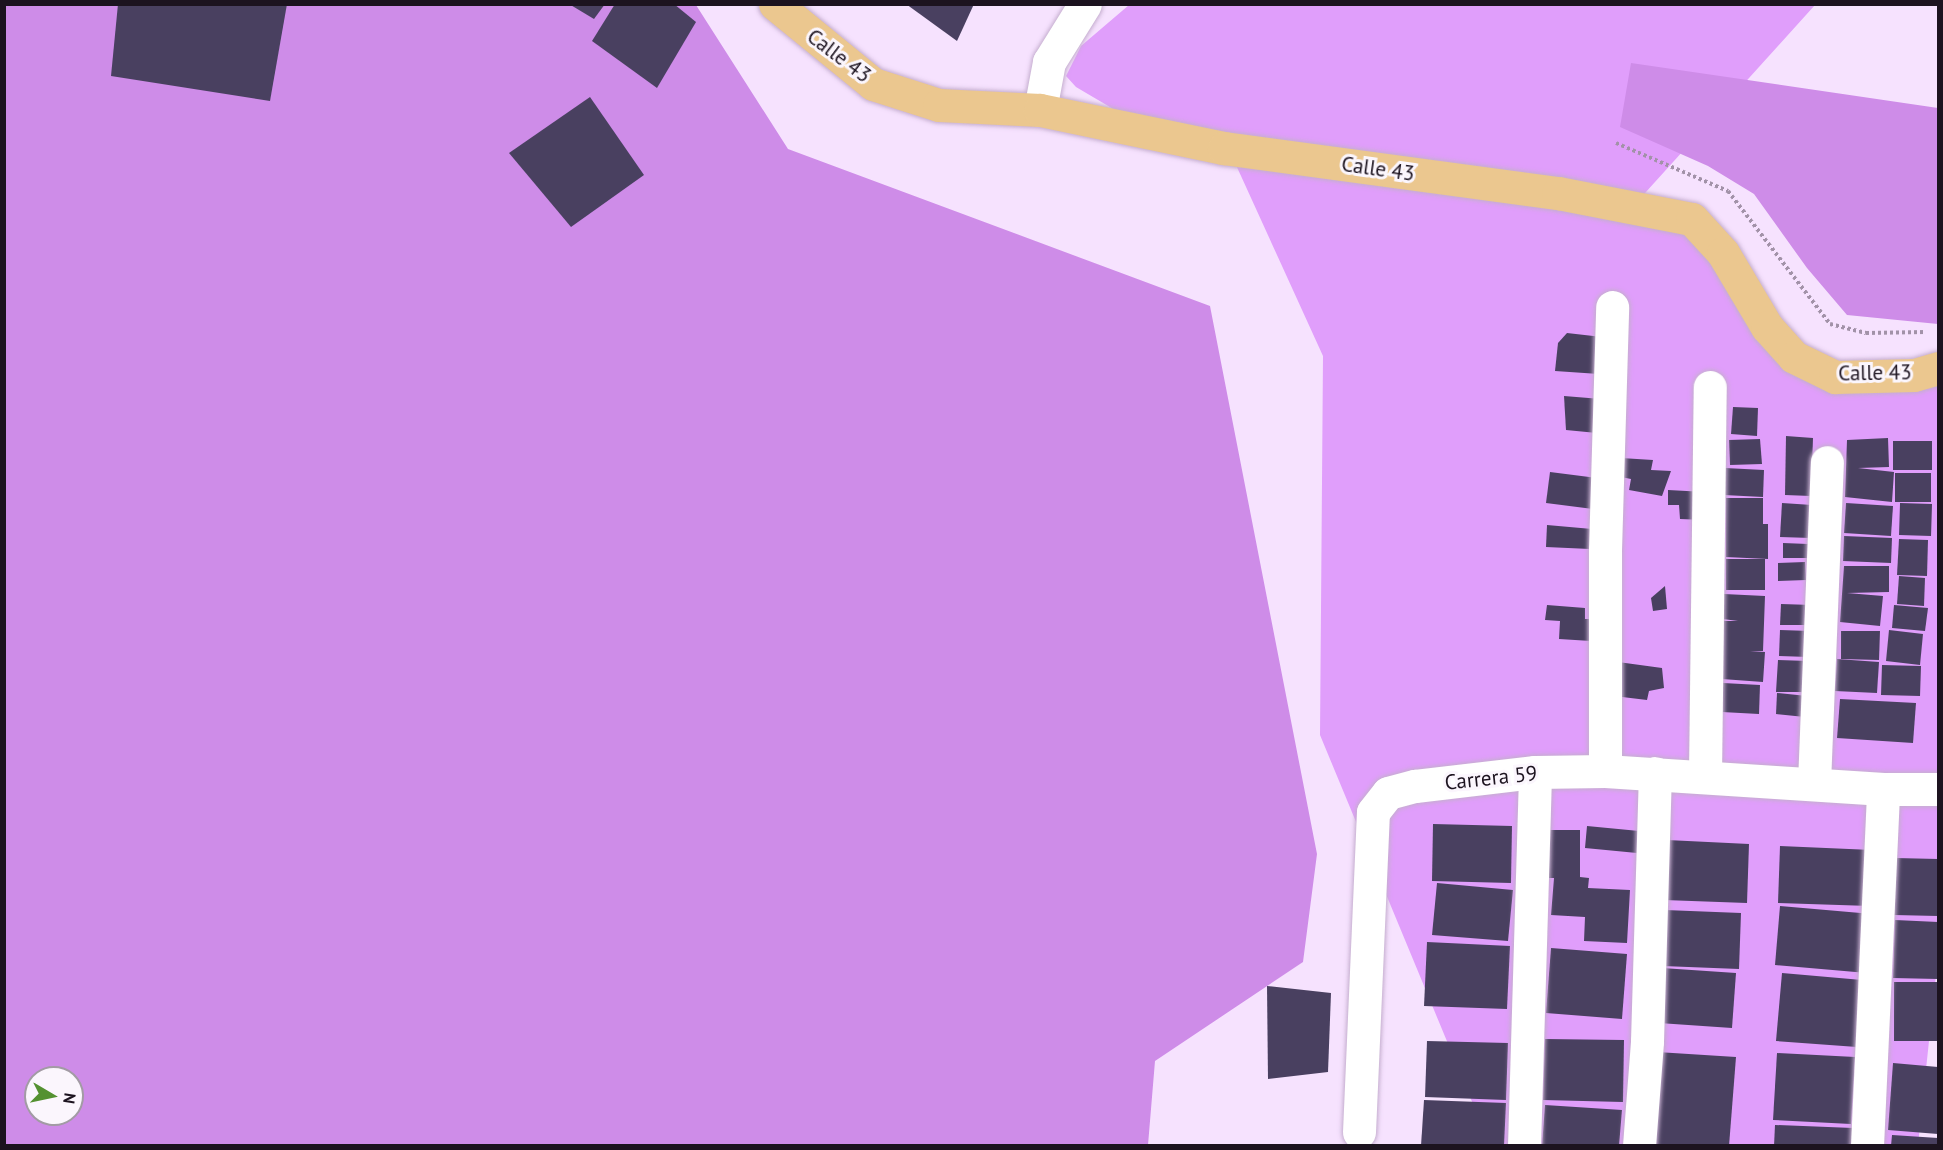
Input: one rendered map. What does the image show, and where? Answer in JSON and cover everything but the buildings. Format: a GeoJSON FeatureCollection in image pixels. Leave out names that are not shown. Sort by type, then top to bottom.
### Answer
{"type":"FeatureCollection","features":[{"type":"Feature","properties":{"kind":"main road","name":"Calle 43"},"geometry":{"type":"LineString","coordinates":[[775,4],[873,84],[939,105],[1040,110],[1224,148],[1558,193],[1692,219],[1723,253],[1767,327],[1794,357],[1835,377],[1914,375],[1938,368]]}},
{"type":"Feature","properties":{"kind":"street"},"geometry":{"type":"LineString","coordinates":[[1040,110],[1049,62],[1084,4]]}},
{"type":"Feature","properties":{"kind":"street"},"geometry":{"type":"LineString","coordinates":[[1605,771],[1605,550],[1612,307]]}},
{"type":"Feature","properties":{"kind":"street"},"geometry":{"type":"LineString","coordinates":[[1706,775],[1710,387]]}},
{"type":"Feature","properties":{"kind":"street"},"geometry":{"type":"LineString","coordinates":[[1814,783],[1827,462]]}},
{"type":"Feature","properties":{"kind":"street","name":"Carrera 59"},"geometry":{"type":"LineString","coordinates":[[1359,1132],[1373,812],[1388,794],[1416,786],[1535,772],[1605,771],[1706,775],[1883,789],[1938,781]]}},
{"type":"Feature","properties":{"kind":"street"},"geometry":{"type":"LineString","coordinates":[[1524,1146],[1535,772]]}},
{"type":"Feature","properties":{"kind":"street"},"geometry":{"type":"LineString","coordinates":[[1639,1146],[1647,1041],[1656,773]]}},
{"type":"Feature","properties":{"kind":"street"},"geometry":{"type":"LineString","coordinates":[[1868,1146],[1883,789]]}},
{"type":"Feature","properties":{"kind":"path"},"geometry":{"type":"LineString","coordinates":[[1616,143],[1728,191],[1830,324],[1866,333],[1935,332]]}},
{"type":"Feature","properties":{"kind":"shaded area"},"geometry":{"type":"Polygon","coordinates":[[[5,5],[696,5],[788,149],[1210,306],[1317,854],[1303,962],[1155,1061],[1148,1145],[5,1146],[5,5]]]}},
{"type":"Feature","properties":{"kind":"shaded area"},"geometry":{"type":"Polygon","coordinates":[[[1129,5],[1815,5],[1636,203],[1694,214],[1805,349],[1837,373],[1938,365],[1938,956],[1918,1145],[1490,1145],[1320,735],[1323,356],[1231,154],[1171,143],[1076,87],[1066,76],[1081,46],[1129,5]]]}},
{"type":"Feature","properties":{"kind":"shaded area"},"geometry":{"type":"Polygon","coordinates":[[[1631,63],[1938,108],[1938,324],[1847,315],[1807,268],[1754,194],[1708,166],[1620,127],[1631,63]]]}}]}
